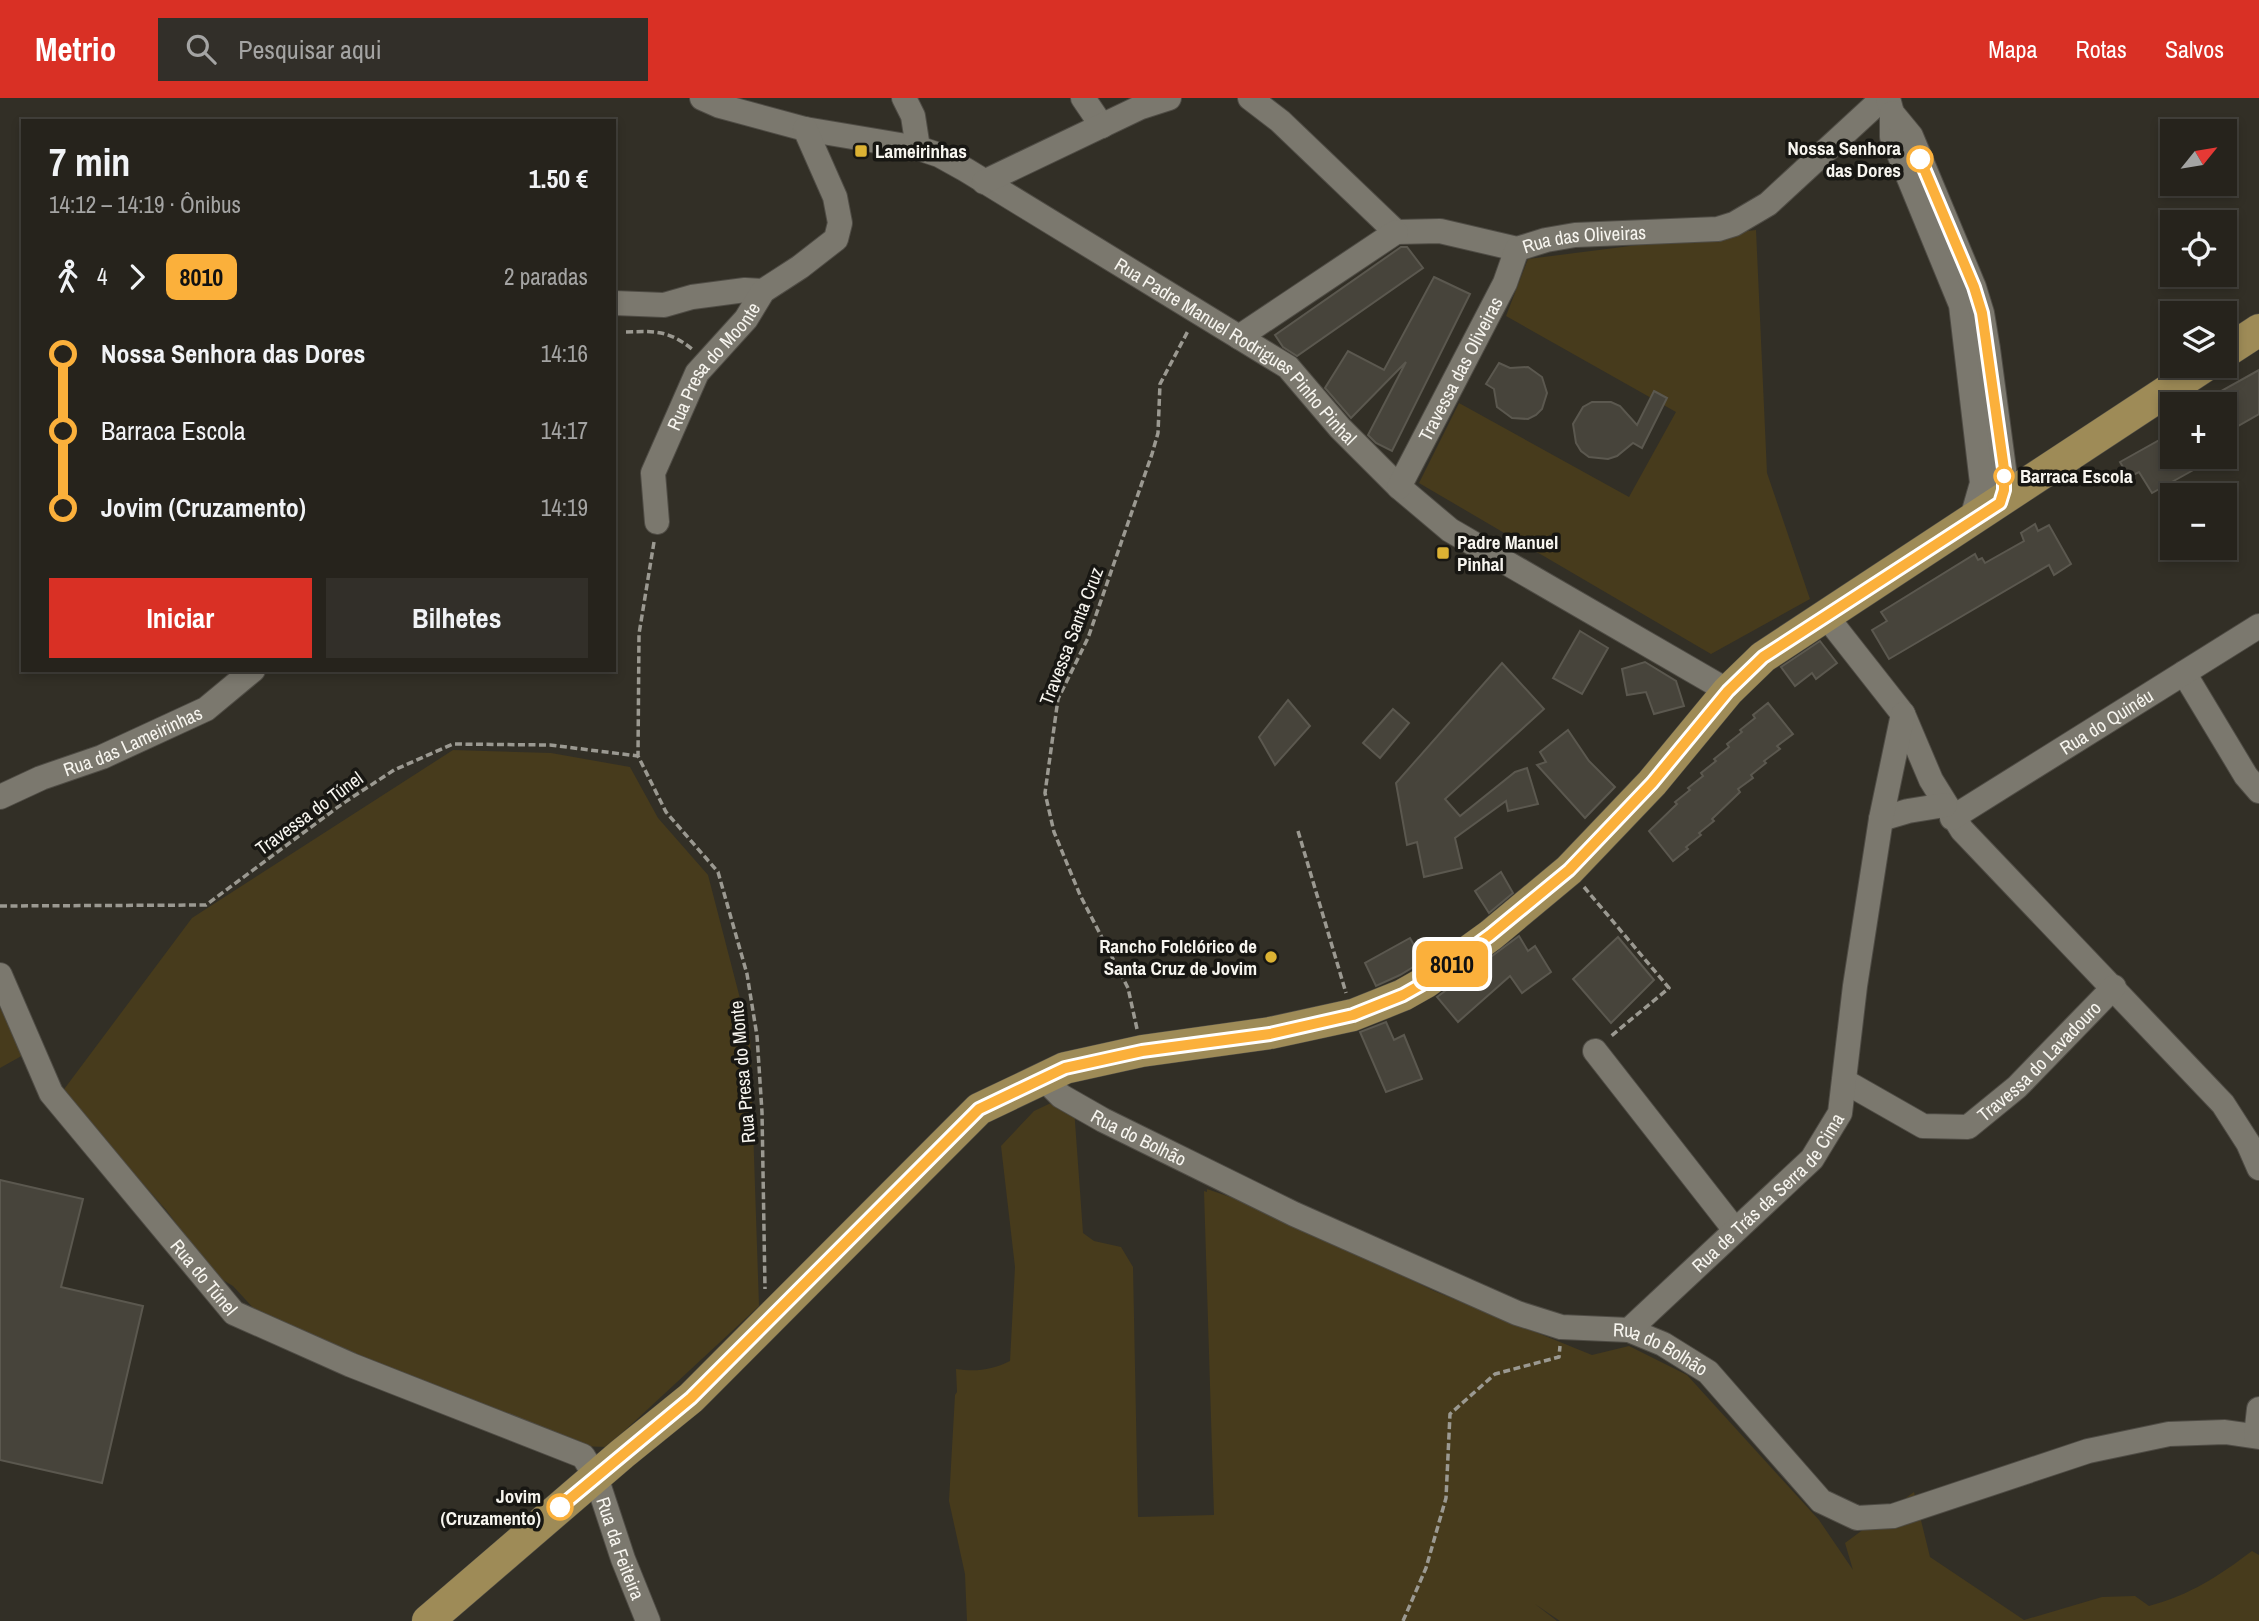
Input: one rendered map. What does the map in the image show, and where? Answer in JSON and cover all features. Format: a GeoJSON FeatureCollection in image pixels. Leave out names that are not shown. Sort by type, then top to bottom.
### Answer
{"type":"FeatureCollection","features":[{"type":"Feature","properties":{"kind":"main road"},"geometry":{"type":"LineString","coordinates":[[2237,344],[2259,330]]}},
{"type":"Feature","properties":{"kind":"main road"},"geometry":{"type":"LineString","coordinates":[[428,1621],[691,1398],[979,1109],[1065,1068],[1142,1051],[1270,1034],[1353,1015],[1403,995],[1426,982],[1490,935],[1569,870],[1652,783],[1728,691],[1763,657],[2187,378]]}},
{"type":"Feature","properties":{"kind":"street","name":"Rua Padre Manuel Rodrigues Pinho Pinhal"},"geometry":{"type":"LineString","coordinates":[[702,98],[720,106],[762,108],[805,128],[918,148],[939,155],[1288,367],[1340,428],[1399,486],[1450,530],[1728,691]]}},
{"type":"Feature","properties":{"kind":"street"},"geometry":{"type":"LineString","coordinates":[[904,98],[913,116],[918,148]]}},
{"type":"Feature","properties":{"kind":"street"},"geometry":{"type":"LineString","coordinates":[[1083,98],[1102,126]]}},
{"type":"Feature","properties":{"kind":"street"},"geometry":{"type":"LineString","coordinates":[[984,182],[1141,107],[1169,98]]}},
{"type":"Feature","properties":{"kind":"street"},"geometry":{"type":"LineString","coordinates":[[1239,337],[1396,232],[1279,121],[1250,98]]}},
{"type":"Feature","properties":{"kind":"street"},"geometry":{"type":"LineString","coordinates":[[1888,103],[1910,136],[1974,287],[1984,325],[2007,495]]}},
{"type":"Feature","properties":{"kind":"street"},"geometry":{"type":"LineString","coordinates":[[1888,103],[1892,137],[1961,305],[1982,483],[1975,512],[1968,524]]}},
{"type":"Feature","properties":{"kind":"street","name":"Rua das Oliveiras"},"geometry":{"type":"LineString","coordinates":[[1396,232],[1440,231],[1517,249],[1575,235],[1718,229],[1734,224],[1768,204],[1888,103]]}},
{"type":"Feature","properties":{"kind":"street","name":"Rua Presa do Moonte"},"geometry":{"type":"LineString","coordinates":[[657,522],[653,473],[697,373],[746,319],[763,291],[836,239],[840,223],[835,197],[805,128]]}},
{"type":"Feature","properties":{"kind":"street","name":"Travessa das Oliveiras"},"geometry":{"type":"LineString","coordinates":[[1399,486],[1505,283],[1517,249]]}},
{"type":"Feature","properties":{"kind":"street"},"geometry":{"type":"LineString","coordinates":[[616,303],[664,305],[692,296],[745,290],[763,291]]}},
{"type":"Feature","properties":{"kind":"street"},"geometry":{"type":"LineString","coordinates":[[2001,444],[2010,460],[2023,468],[2041,470],[2057,465]]}},
{"type":"Feature","properties":{"kind":"street"},"geometry":{"type":"LineString","coordinates":[[1981,462],[1986,478],[2007,495]]}},
{"type":"Feature","properties":{"kind":"street"},"geometry":{"type":"LineString","coordinates":[[1826,616],[1903,714],[1931,779],[1962,830],[2223,1104],[2248,1143],[2259,1168]]}},
{"type":"Feature","properties":{"kind":"street","name":"Rua do Quinéu"},"geometry":{"type":"LineString","coordinates":[[1949,811],[2259,626]]}},
{"type":"Feature","properties":{"kind":"street","name":"Rua das Lameirinhas"},"geometry":{"type":"LineString","coordinates":[[0,797],[41,778],[103,757],[206,709],[251,672]]}},
{"type":"Feature","properties":{"kind":"street"},"geometry":{"type":"LineString","coordinates":[[2184,673],[2246,776],[2259,791]]}},
{"type":"Feature","properties":{"kind":"street","name":"Rua de Trás da Serra de Cima"},"geometry":{"type":"LineString","coordinates":[[1629,1330],[1812,1159],[1840,1113],[1854,986],[1881,819],[1903,714]]}},
{"type":"Feature","properties":{"kind":"street"},"geometry":{"type":"LineString","coordinates":[[1881,819],[1949,811]]}},
{"type":"Feature","properties":{"kind":"street","name":"Rua do Túnel"},"geometry":{"type":"LineString","coordinates":[[0,975],[51,1093],[234,1313],[351,1365],[583,1456],[596,1477]]}},
{"type":"Feature","properties":{"kind":"street","name":"Travessa do Lavadouro"},"geometry":{"type":"LineString","coordinates":[[1844,1081],[1923,1126],[1968,1127],[2017,1087],[2114,987]]}},
{"type":"Feature","properties":{"kind":"street"},"geometry":{"type":"LineString","coordinates":[[1595,1051],[1735,1230]]}},
{"type":"Feature","properties":{"kind":"street","name":"Rua do Bolhão"},"geometry":{"type":"LineString","coordinates":[[1045,1076],[1061,1096],[1103,1120],[1282,1209],[1517,1312],[1561,1327],[1629,1330],[1663,1343],[1708,1372],[1821,1501],[1857,1518],[1893,1516],[2088,1451],[2169,1434],[2225,1432],[2258,1436]]}},
{"type":"Feature","properties":{"kind":"street"},"geometry":{"type":"LineString","coordinates":[[2258,1436],[2259,1409]]}},
{"type":"Feature","properties":{"kind":"street","name":"Rua da Feiteira"},"geometry":{"type":"LineString","coordinates":[[596,1477],[623,1559],[648,1621]]}},
{"type":"Feature","properties":{"kind":"path","name":"Travessa Santa Cruz"},"geometry":{"type":"LineString","coordinates":[[1142,1051],[1128,988],[1064,858],[1054,832],[1045,793],[1058,699],[1088,638],[1152,454],[1158,433],[1160,384],[1198,312]]}},
{"type":"Feature","properties":{"kind":"path"},"geometry":{"type":"LineString","coordinates":[[626,332],[656,331],[671,334],[692,349],[701,352],[718,351]]}},
{"type":"Feature","properties":{"kind":"path","name":"Rua Presa do Monte"},"geometry":{"type":"LineString","coordinates":[[657,522],[639,634],[638,756],[666,812],[718,872],[747,974],[757,1036],[762,1112],[764,1287],[772,1315]]}},
{"type":"Feature","properties":{"kind":"path","name":"Travessa do Túnel"},"geometry":{"type":"LineString","coordinates":[[0,906],[206,905],[342,804],[394,770],[453,744],[550,745],[638,756]]}},
{"type":"Feature","properties":{"kind":"path"},"geometry":{"type":"LineString","coordinates":[[1297,831],[1353,1015]]}},
{"type":"Feature","properties":{"kind":"path"},"geometry":{"type":"LineString","coordinates":[[1569,870],[1670,988],[1595,1051]]}},
{"type":"Feature","properties":{"kind":"path"},"geometry":{"type":"LineString","coordinates":[[1403,1621],[1426,1568],[1446,1498],[1450,1414],[1495,1374],[1559,1356],[1561,1327]]}},
{"type":"Feature","properties":{"kind":"shaded area"},"geometry":{"type":"Polygon","coordinates":[[[1756,230],[1767,473],[1810,599],[1711,654],[1419,483],[1459,403],[1629,497],[1676,412],[1506,316],[1528,259],[1756,230]]]}},
{"type":"Feature","properties":{"kind":"shaded area"},"geometry":{"type":"Polygon","coordinates":[[[453,750],[551,753],[630,767],[658,818],[708,875],[750,1037],[759,1306],[607,1447],[577,1446],[379,1367],[366,1358],[256,1311],[233,1286],[213,1274],[167,1211],[62,1092],[192,918],[453,750]]]}},
{"type":"Feature","properties":{"kind":"shaded area"},"geometry":{"type":"Polygon","coordinates":[[[0,1008],[25,1054],[0,1068],[0,1008]]]}},
{"type":"Feature","properties":{"kind":"shaded area"},"geometry":{"type":"Polygon","coordinates":[[[1051,1103],[1074,1108],[1083,1233],[1094,1241],[1121,1247],[1133,1267],[1138,1517],[1214,1515],[1204,1191],[1207,1192],[1207,1189],[1268,1210],[1434,1291],[1592,1355],[1629,1346],[1687,1375],[1819,1520],[1853,1570],[1845,1543],[1914,1492],[1930,1557],[2024,1620],[2102,1597],[2135,1596],[2149,1606],[2204,1584],[2252,1551],[2259,1555],[2259,1621],[1560,1621],[1535,1604],[1557,1621],[967,1621],[965,1574],[949,1501],[957,1392],[956,1369],[984,1370],[1010,1361],[1015,1267],[1001,1146],[1034,1111],[1051,1103]]]}},
{"type":"Feature","properties":{"kind":"building"},"geometry":{"type":"Polygon","coordinates":[[[1401,247],[1407,247],[1423,268],[1297,356],[1283,347],[1275,335],[1401,247]]]}},
{"type":"Feature","properties":{"kind":"building"},"geometry":{"type":"Polygon","coordinates":[[[1434,277],[1470,294],[1392,451],[1376,443],[1368,435],[1406,362],[1351,418],[1325,388],[1348,351],[1384,370],[1434,277]]]}},
{"type":"Feature","properties":{"kind":"building"},"geometry":{"type":"Polygon","coordinates":[[[1499,363],[1510,368],[1528,367],[1542,377],[1547,393],[1542,409],[1536,415],[1528,419],[1512,418],[1497,407],[1494,389],[1486,384],[1499,363]]]}},
{"type":"Feature","properties":{"kind":"building"},"geometry":{"type":"Polygon","coordinates":[[[2259,370],[2259,414],[2237,427],[2237,392],[2220,392],[2259,370]]]}},
{"type":"Feature","properties":{"kind":"building"},"geometry":{"type":"Polygon","coordinates":[[[1654,391],[1667,398],[1642,448],[1633,443],[1617,456],[1608,459],[1589,457],[1581,451],[1576,443],[1573,424],[1583,407],[1592,402],[1611,402],[1620,406],[1637,425],[1654,391]]]}},
{"type":"Feature","properties":{"kind":"building"},"geometry":{"type":"Polygon","coordinates":[[[2160,440],[2160,469],[2195,469],[2170,483],[2160,483],[2160,489],[2152,493],[2139,472],[2129,477],[2120,462],[2160,440]]]}},
{"type":"Feature","properties":{"kind":"building"},"geometry":{"type":"Polygon","coordinates":[[[2035,524],[2038,531],[2049,525],[2071,564],[2054,575],[2049,565],[1889,659],[1872,630],[1887,621],[1881,612],[1975,554],[1978,560],[1982,558],[1985,563],[2024,541],[2021,533],[2035,524]]]}},
{"type":"Feature","properties":{"kind":"building"},"geometry":{"type":"Polygon","coordinates":[[[1580,631],[1608,648],[1582,694],[1553,678],[1580,631]]]}},
{"type":"Feature","properties":{"kind":"building"},"geometry":{"type":"Polygon","coordinates":[[[1820,641],[1837,663],[1816,679],[1812,673],[1795,686],[1781,667],[1820,641]]]}},
{"type":"Feature","properties":{"kind":"building"},"geometry":{"type":"Polygon","coordinates":[[[1645,662],[1676,681],[1684,706],[1654,714],[1646,692],[1627,695],[1622,669],[1645,662]]]}},
{"type":"Feature","properties":{"kind":"building"},"geometry":{"type":"Polygon","coordinates":[[[1502,663],[1544,709],[1445,799],[1460,816],[1515,772],[1527,768],[1538,804],[1508,811],[1506,801],[1455,838],[1462,868],[1424,877],[1417,842],[1407,845],[1396,783],[1502,663]]]}},
{"type":"Feature","properties":{"kind":"building"},"geometry":{"type":"Polygon","coordinates":[[[1288,700],[1310,726],[1275,765],[1259,737],[1288,700]]]}},
{"type":"Feature","properties":{"kind":"building"},"geometry":{"type":"Polygon","coordinates":[[[1768,703],[1793,734],[1777,746],[1780,749],[1764,761],[1766,763],[1751,775],[1753,778],[1738,789],[1740,792],[1712,819],[1714,821],[1673,861],[1649,831],[1677,804],[1675,802],[1690,790],[1688,788],[1703,776],[1701,773],[1729,747],[1727,744],[1742,732],[1740,730],[1755,718],[1753,715],[1768,703]]]}},
{"type":"Feature","properties":{"kind":"building"},"geometry":{"type":"Polygon","coordinates":[[[1393,709],[1409,723],[1380,758],[1363,743],[1393,709]]]}},
{"type":"Feature","properties":{"kind":"building"},"geometry":{"type":"Polygon","coordinates":[[[1568,730],[1589,761],[1615,787],[1585,818],[1537,765],[1546,762],[1540,752],[1568,730]]]}},
{"type":"Feature","properties":{"kind":"building"},"geometry":{"type":"Polygon","coordinates":[[[1501,872],[1513,893],[1489,913],[1475,891],[1501,872]]]}},
{"type":"Feature","properties":{"kind":"building"},"geometry":{"type":"Polygon","coordinates":[[[1519,936],[1528,951],[1535,946],[1551,972],[1522,993],[1510,976],[1458,1022],[1437,997],[1519,936]]]}},
{"type":"Feature","properties":{"kind":"building"},"geometry":{"type":"Polygon","coordinates":[[[1618,937],[1654,980],[1611,1023],[1573,979],[1618,937]]]}},
{"type":"Feature","properties":{"kind":"building"},"geometry":{"type":"Polygon","coordinates":[[[1410,938],[1423,961],[1376,986],[1365,963],[1410,938]]]}},
{"type":"Feature","properties":{"kind":"building"},"geometry":{"type":"Polygon","coordinates":[[[1386,1022],[1394,1040],[1404,1035],[1422,1079],[1386,1092],[1360,1032],[1386,1022]]]}},
{"type":"Feature","properties":{"kind":"building"},"geometry":{"type":"Polygon","coordinates":[[[0,1180],[83,1199],[61,1287],[143,1306],[102,1483],[0,1460],[0,1180]]]}},
{"type":"Feature","properties":{"kind":"bus line","name":"8010"},"geometry":{"type":"LineString","coordinates":[[560,1507],[691,1398],[979,1109],[1065,1068],[1142,1051],[1270,1034],[1353,1015],[1403,995],[1426,982],[1490,935],[1569,870],[1652,783],[1728,691],[1763,657],[2000,503],[2004,490],[2004,469],[1982,313],[1974,287],[1920,159]]}},
{"type":"Feature","properties":{"kind":"place","name":"Lameirinhas"},"geometry":{"type":"Point","coordinates":[861,151]}},
{"type":"Feature","properties":{"kind":"place","name":"Nossa Senhora das Dores"},"geometry":{"type":"Point","coordinates":[1920,159]}},
{"type":"Feature","properties":{"kind":"place","name":"Barraca Escola"},"geometry":{"type":"Point","coordinates":[2004,476]}},
{"type":"Feature","properties":{"kind":"place","name":"Padre Manuel Pinhal"},"geometry":{"type":"Point","coordinates":[1443,553]}},
{"type":"Feature","properties":{"kind":"place","name":"Rancho Folclórico de Santa Cruz de Jovim"},"geometry":{"type":"Point","coordinates":[1271,957]}},
{"type":"Feature","properties":{"kind":"place","name":"Jovim (Cruzamento)"},"geometry":{"type":"Point","coordinates":[560,1507]}}]}
